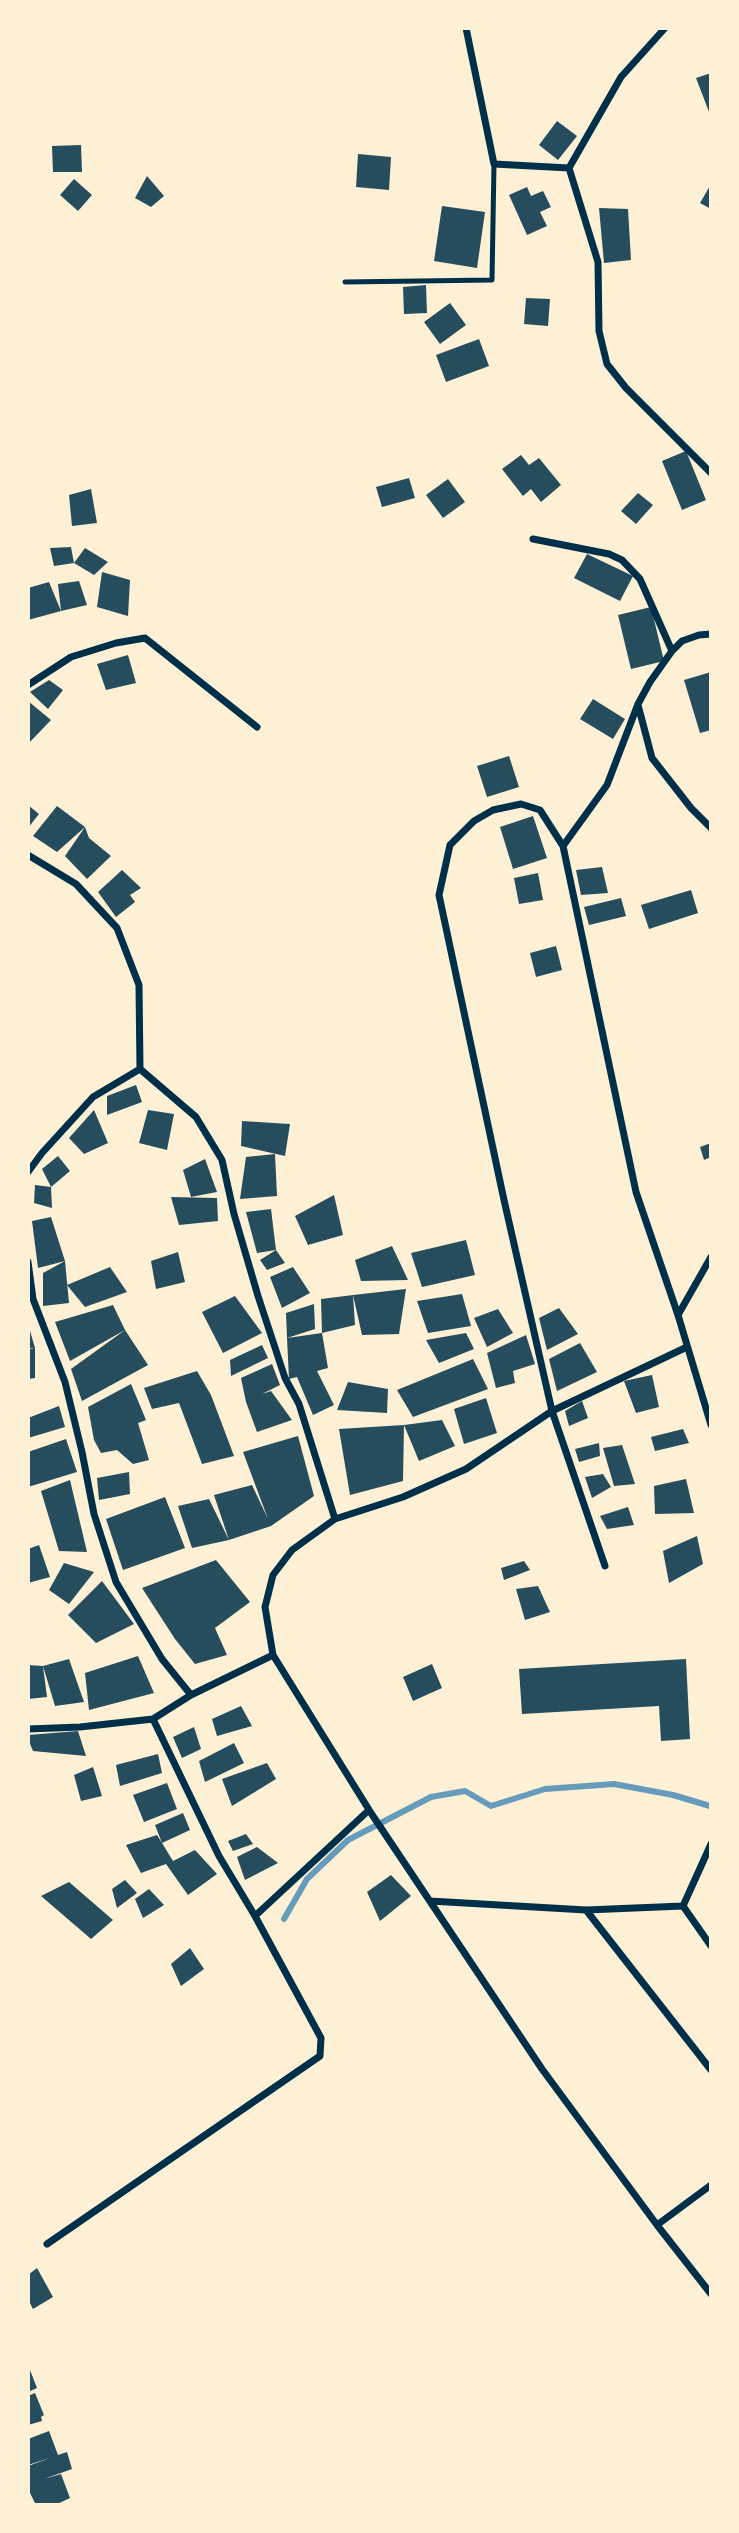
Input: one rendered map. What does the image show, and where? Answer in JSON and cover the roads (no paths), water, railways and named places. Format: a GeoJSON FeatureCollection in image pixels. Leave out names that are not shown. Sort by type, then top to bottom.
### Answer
{"type":"FeatureCollection","features":[{"type":"Feature","properties":{"kind":"street"},"geometry":{"type":"LineString","coordinates":[[466,28],[494,164],[569,168]]}},
{"type":"Feature","properties":{"kind":"street"},"geometry":{"type":"LineString","coordinates":[[665,28],[621,77],[569,168],[598,262],[599,331],[607,364],[626,388],[711,473]]}},
{"type":"Feature","properties":{"kind":"street"},"geometry":{"type":"LineString","coordinates":[[533,539],[609,554],[622,560],[640,579],[672,651]]}},
{"type":"Feature","properties":{"kind":"street"},"geometry":{"type":"LineString","coordinates":[[563,846],[607,785],[638,705],[650,682],[682,641],[711,634]]}},
{"type":"Feature","properties":{"kind":"street"},"geometry":{"type":"LineString","coordinates":[[28,685],[71,657],[116,643],[145,638],[257,727]]}},
{"type":"Feature","properties":{"kind":"street"},"geometry":{"type":"LineString","coordinates":[[638,705],[652,758],[691,808],[711,828]]}},
{"type":"Feature","properties":{"kind":"street"},"geometry":{"type":"LineString","coordinates":[[605,1566],[552,1411],[439,895],[450,845],[474,821],[492,810],[521,804],[540,810],[563,846],[636,1192],[678,1315],[711,1425]]}},
{"type":"Feature","properties":{"kind":"street"},"geometry":{"type":"LineString","coordinates":[[28,855],[76,884],[117,928],[139,985],[140,1069],[196,1117],[222,1160],[234,1214],[258,1296],[285,1378],[299,1405],[335,1519]]}},
{"type":"Feature","properties":{"kind":"street"},"geometry":{"type":"LineString","coordinates":[[28,1172],[93,1097],[140,1069]]}},
{"type":"Feature","properties":{"kind":"street"},"geometry":{"type":"LineString","coordinates":[[678,1315],[711,1257]]}},
{"type":"Feature","properties":{"kind":"street"},"geometry":{"type":"LineString","coordinates":[[28,1262],[33,1299],[65,1381],[94,1514],[116,1582],[162,1658],[191,1695]]}},
{"type":"Feature","properties":{"kind":"street"},"geometry":{"type":"LineString","coordinates":[[687,1347],[552,1411],[466,1469],[403,1497],[335,1519],[292,1550],[273,1575],[265,1607],[273,1655],[370,1812],[542,2068],[711,2294]]}},
{"type":"Feature","properties":{"kind":"street"},"geometry":{"type":"LineString","coordinates":[[28,1728],[80,1727],[153,1718],[191,1695],[273,1655]]}},
{"type":"Feature","properties":{"kind":"street"},"geometry":{"type":"LineString","coordinates":[[47,2244],[320,2056],[321,2038],[219,1856],[153,1718]]}},
{"type":"Feature","properties":{"kind":"street"},"geometry":{"type":"LineString","coordinates":[[255,1916],[370,1812]]}},
{"type":"Feature","properties":{"kind":"street"},"geometry":{"type":"LineString","coordinates":[[683,1906],[711,1844]]}},
{"type":"Feature","properties":{"kind":"street"},"geometry":{"type":"LineString","coordinates":[[430,1902],[586,1910],[683,1906]]}},
{"type":"Feature","properties":{"kind":"street"},"geometry":{"type":"LineString","coordinates":[[683,1906],[711,1945]]}},
{"type":"Feature","properties":{"kind":"street"},"geometry":{"type":"LineString","coordinates":[[586,1910],[711,2070]]}},
{"type":"Feature","properties":{"kind":"street"},"geometry":{"type":"LineString","coordinates":[[657,2225],[711,2185]]}},
{"type":"Feature","properties":{"kind":"lane"},"geometry":{"type":"LineString","coordinates":[[345,282],[492,280],[494,164]]}},
{"type":"Feature","properties":{"kind":"waterway"},"geometry":{"type":"LineString","coordinates":[[284,1919],[307,1879],[348,1840],[431,1797],[465,1791],[491,1806],[545,1789],[614,1784],[673,1795],[710,1806]]}}]}
